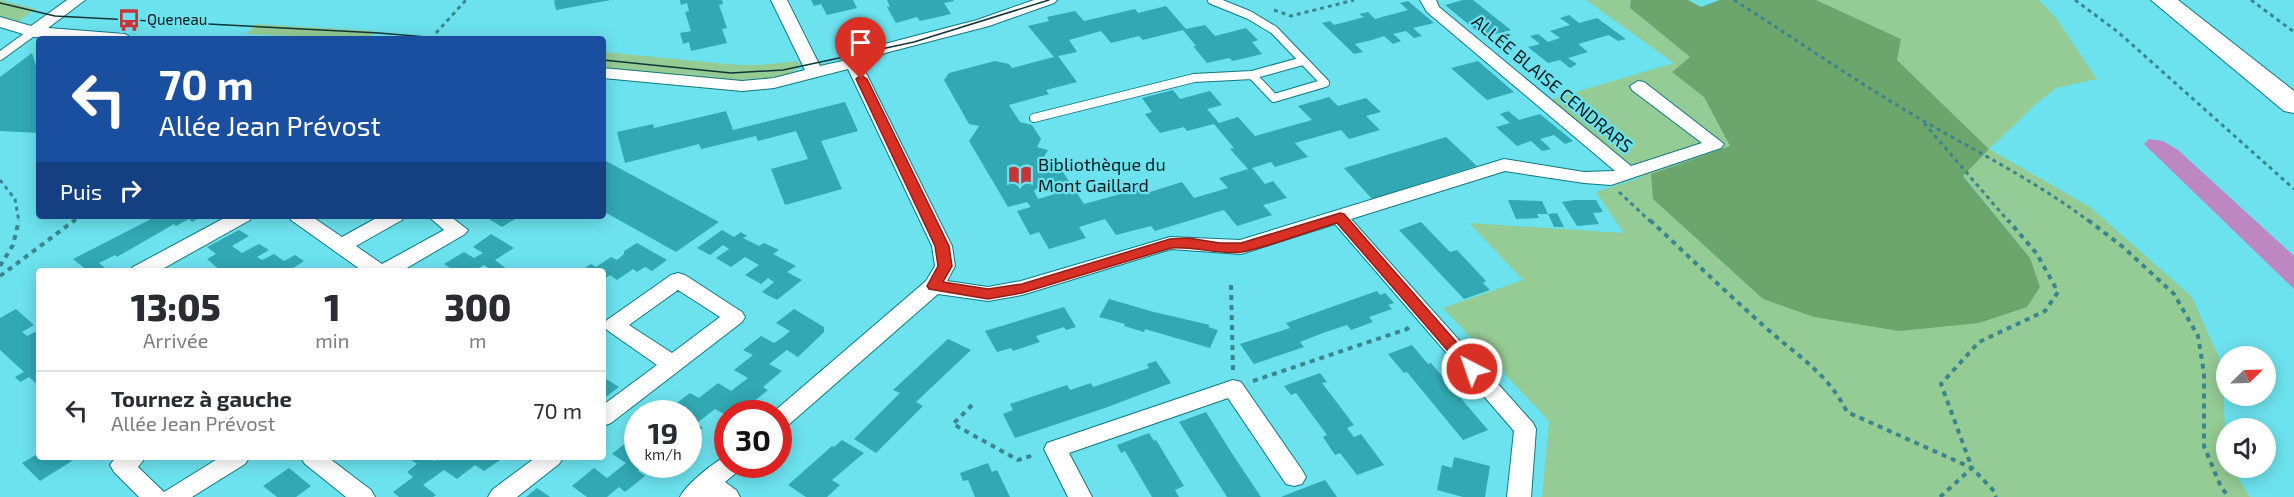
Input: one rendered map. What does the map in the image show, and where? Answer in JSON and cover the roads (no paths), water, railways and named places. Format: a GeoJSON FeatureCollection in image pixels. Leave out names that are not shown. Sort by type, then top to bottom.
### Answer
{"type":"FeatureCollection","features":[{"type":"Feature","properties":{"kind":"highway"},"geometry":{"type":"LineString","coordinates":[[2163,0],[2294,105]]}},
{"type":"Feature","properties":{"kind":"highway"},"geometry":{"type":"LineString","coordinates":[[2187,0],[2294,84]]}},
{"type":"Feature","properties":{"kind":"street"},"geometry":{"type":"LineString","coordinates":[[33,32],[77,0]]}},
{"type":"Feature","properties":{"kind":"street"},"geometry":{"type":"LineString","coordinates":[[779,0],[814,73]]}},
{"type":"Feature","properties":{"kind":"street"},"geometry":{"type":"LineString","coordinates":[[606,73],[742,86],[774,83],[853,63],[879,50],[983,23],[1049,0]]}},
{"type":"Feature","properties":{"kind":"street","name":"ALLÉE BLAISE CENDRARS"},"geometry":{"type":"LineString","coordinates":[[1428,0],[1432,9],[1620,176]]}},
{"type":"Feature","properties":{"kind":"street"},"geometry":{"type":"LineString","coordinates":[[0,22],[33,32],[86,36]]}},
{"type":"Feature","properties":{"kind":"street"},"geometry":{"type":"LineString","coordinates":[[792,410],[934,286],[945,266],[942,246],[853,63]]}},
{"type":"Feature","properties":{"kind":"street"},"geometry":{"type":"LineString","coordinates":[[934,286],[988,294],[1022,288],[1170,243],[1188,242],[1220,247],[1241,247],[1504,165],[1524,165],[1594,180],[1620,176],[1715,144],[1638,86]]}},
{"type":"Feature","properties":{"kind":"street"},"geometry":{"type":"LineString","coordinates":[[1340,218],[1525,429],[1519,497]]}},
{"type":"Feature","properties":{"kind":"street"},"geometry":{"type":"LineString","coordinates":[[153,268],[238,219]]}},
{"type":"Feature","properties":{"kind":"street"},"geometry":{"type":"LineString","coordinates":[[303,219],[374,268]]}},
{"type":"Feature","properties":{"kind":"street"},"geometry":{"type":"LineString","coordinates":[[343,245],[390,219]]}},
{"type":"Feature","properties":{"kind":"street"},"geometry":{"type":"LineString","coordinates":[[391,268],[458,230],[442,219]]}},
{"type":"Feature","properties":{"kind":"street"},"geometry":{"type":"LineString","coordinates":[[606,415],[735,317],[678,280],[614,324],[672,364]]}},
{"type":"Feature","properties":{"kind":"street"},"geometry":{"type":"LineString","coordinates":[[1080,497],[1055,449],[1233,388],[1294,477]]}},
{"type":"Feature","properties":{"kind":"street"},"geometry":{"type":"LineString","coordinates":[[131,460],[122,465],[154,497]]}},
{"type":"Feature","properties":{"kind":"street"},"geometry":{"type":"LineString","coordinates":[[173,497],[234,460]]}},
{"type":"Feature","properties":{"kind":"street"},"geometry":{"type":"LineString","coordinates":[[317,460],[363,497]]}},
{"type":"Feature","properties":{"kind":"street"},"geometry":{"type":"LineString","coordinates":[[500,497],[548,460]]}},
{"type":"Feature","properties":{"kind":"street"},"geometry":{"type":"LineString","coordinates":[[700,490],[714,478]]}},
{"type":"Feature","properties":{"kind":"street"},"geometry":{"type":"LineString","coordinates":[[700,490],[728,497]]}},
{"type":"Feature","properties":{"kind":"lane"},"geometry":{"type":"LineString","coordinates":[[1212,0],[1265,24],[1325,83],[1274,98],[1252,75]]}},
{"type":"Feature","properties":{"kind":"lane"},"geometry":{"type":"LineString","coordinates":[[0,56],[33,32]]}},
{"type":"Feature","properties":{"kind":"lane"},"geometry":{"type":"LineString","coordinates":[[1034,118],[1186,80],[1252,75],[1303,61]]}},
{"type":"Feature","properties":{"kind":"tram line"},"geometry":{"type":"LineString","coordinates":[[606,60],[731,73],[783,70],[914,42],[1049,0]]}},
{"type":"Feature","properties":{"kind":"tram line"},"geometry":{"type":"LineString","coordinates":[[0,3],[55,16],[414,36]]}},
{"type":"Feature","properties":{"kind":"place","name":"Queneau"},"geometry":{"type":"Point","coordinates":[129,20]}},
{"type":"Feature","properties":{"kind":"place","name":"Bibliothèque du Mont Gaillard"},"geometry":{"type":"Point","coordinates":[1020,175]}}]}
